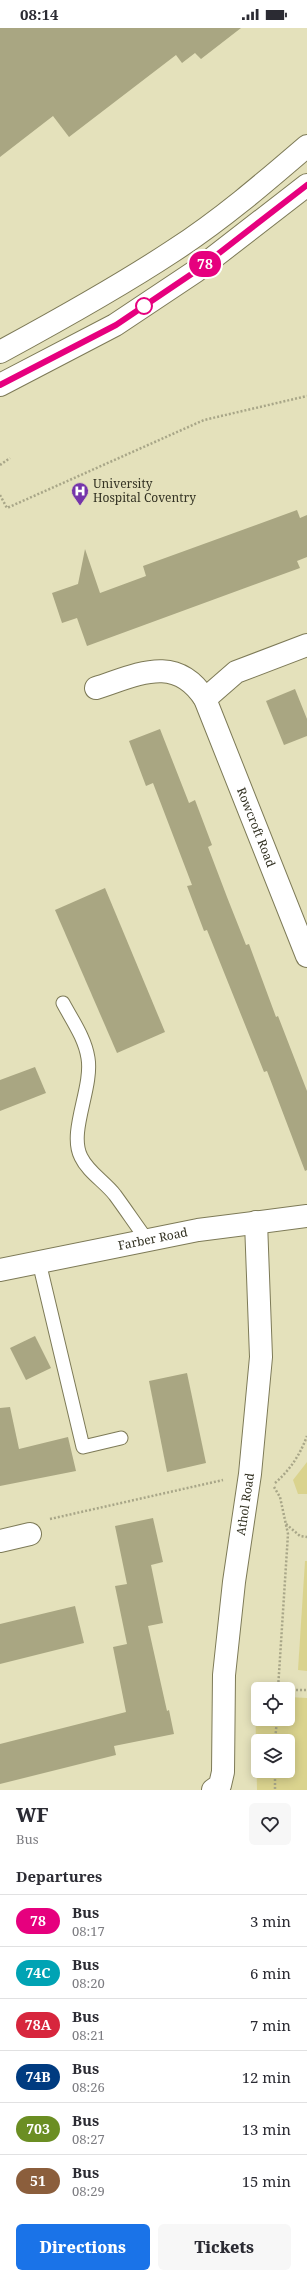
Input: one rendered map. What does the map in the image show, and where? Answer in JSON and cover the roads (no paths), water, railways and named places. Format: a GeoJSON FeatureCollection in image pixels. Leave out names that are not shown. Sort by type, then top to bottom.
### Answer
{"type":"FeatureCollection","features":[{"type":"Feature","properties":{"kind":"street"},"geometry":{"type":"LineString","coordinates":[[0,352],[90,303],[175,250],[255,190],[307,146]]}},
{"type":"Feature","properties":{"kind":"street"},"geometry":{"type":"LineString","coordinates":[[0,386],[116,325],[196,271],[307,185]]}},
{"type":"Feature","properties":{"kind":"street"},"geometry":{"type":"LineString","coordinates":[[205,699],[236,672],[307,645]]}},
{"type":"Feature","properties":{"kind":"street","name":"Rowcroft Road"},"geometry":{"type":"LineString","coordinates":[[96,688],[153,670],[171,672],[185,676],[199,690],[205,699],[307,956]]}},
{"type":"Feature","properties":{"kind":"street","name":"Farber Road"},"geometry":{"type":"LineString","coordinates":[[0,1270],[198,1230],[307,1216]]}},
{"type":"Feature","properties":{"kind":"street","name":"Athol Road"},"geometry":{"type":"LineString","coordinates":[[217,1788],[223,1772],[224,1675],[234,1582],[250,1474],[261,1357],[256,1222]]}},
{"type":"Feature","properties":{"kind":"street"},"geometry":{"type":"LineString","coordinates":[[0,1540],[30,1534]]}},
{"type":"Feature","properties":{"kind":"lane"},"geometry":{"type":"LineString","coordinates":[[63,1002],[83,1040],[88,1058],[86,1098],[79,1122],[77,1142],[80,1157],[114,1194],[147,1240]]}},
{"type":"Feature","properties":{"kind":"lane"},"geometry":{"type":"LineString","coordinates":[[39,1262],[83,1447],[121,1438]]}},
{"type":"Feature","properties":{"kind":"place","name":"University Hospital Coventry"},"geometry":{"type":"Point","coordinates":[80,506]}}]}
